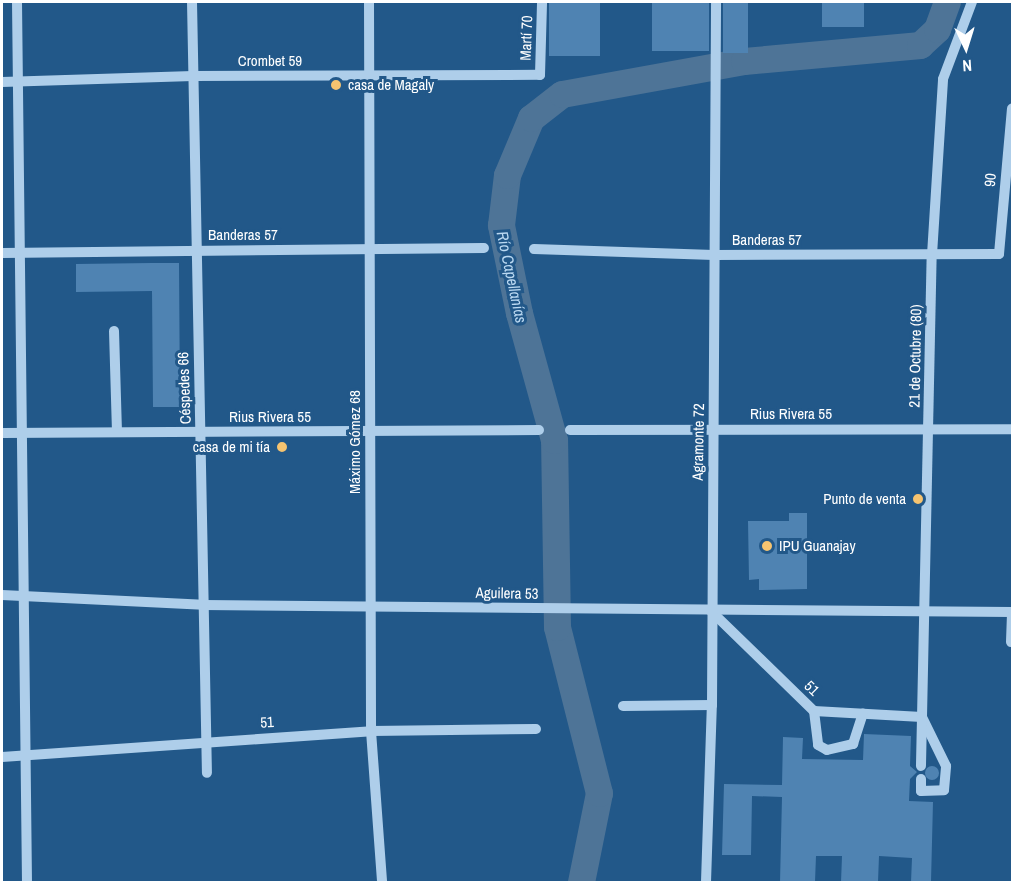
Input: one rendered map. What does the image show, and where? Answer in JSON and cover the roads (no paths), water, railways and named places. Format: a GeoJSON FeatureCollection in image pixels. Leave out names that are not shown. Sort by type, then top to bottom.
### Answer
{"type":"FeatureCollection","features":[{"type":"Feature","properties":{"kind":"street"},"geometry":{"type":"LineString","coordinates":[[17,2],[21,595],[27,882]]}},
{"type":"Feature","properties":{"kind":"street","name":"Céspedes 66"},"geometry":{"type":"LineString","coordinates":[[192,2],[195,251],[207,773]]}},
{"type":"Feature","properties":{"kind":"street","name":"Máximo Gómez 68"},"geometry":{"type":"LineString","coordinates":[[369,2],[371,731],[381,882]]}},
{"type":"Feature","properties":{"kind":"street","name":"Martí 70"},"geometry":{"type":"LineString","coordinates":[[540,75],[542,2]]}},
{"type":"Feature","properties":{"kind":"street","name":"Agramonte 72"},"geometry":{"type":"LineString","coordinates":[[706,882],[712,705],[716,2]]}},
{"type":"Feature","properties":{"kind":"street","name":"21 de Octubre (80)"},"geometry":{"type":"LineString","coordinates":[[921,766],[932,255],[943,79],[972,2]]}},
{"type":"Feature","properties":{"kind":"street","name":"Crombet 59"},"geometry":{"type":"LineString","coordinates":[[2,82],[193,76],[540,75]]}},
{"type":"Feature","properties":{"kind":"street","name":"90"},"geometry":{"type":"LineString","coordinates":[[999,255],[1012,109]]}},
{"type":"Feature","properties":{"kind":"street","name":"Banderas 57"},"geometry":{"type":"LineString","coordinates":[[2,253],[484,248]]}},
{"type":"Feature","properties":{"kind":"street","name":"Banderas 57"},"geometry":{"type":"LineString","coordinates":[[534,249],[714,255],[999,255]]}},
{"type":"Feature","properties":{"kind":"street"},"geometry":{"type":"LineString","coordinates":[[114,331],[117,432]]}},
{"type":"Feature","properties":{"kind":"street","name":"Rius Rivera 55"},"geometry":{"type":"LineString","coordinates":[[570,430],[1012,429]]}},
{"type":"Feature","properties":{"kind":"street","name":"Rius Rivera 55"},"geometry":{"type":"LineString","coordinates":[[2,433],[539,430]]}},
{"type":"Feature","properties":{"kind":"street","name":"Aguilera 53"},"geometry":{"type":"LineString","coordinates":[[2,595],[203,604],[1012,614]]}},
{"type":"Feature","properties":{"kind":"street","name":"51"},"geometry":{"type":"LineString","coordinates":[[711,611],[814,711],[922,717]]}},
{"type":"Feature","properties":{"kind":"street"},"geometry":{"type":"LineString","coordinates":[[1011,642],[1012,614]]}},
{"type":"Feature","properties":{"kind":"street"},"geometry":{"type":"LineString","coordinates":[[623,706],[712,705]]}},
{"type":"Feature","properties":{"kind":"street"},"geometry":{"type":"LineString","coordinates":[[814,711],[818,745],[827,750],[853,744],[862,714]]}},
{"type":"Feature","properties":{"kind":"street"},"geometry":{"type":"LineString","coordinates":[[921,779],[921,791],[944,790],[946,766],[922,717]]}},
{"type":"Feature","properties":{"kind":"street","name":"51"},"geometry":{"type":"LineString","coordinates":[[2,757],[205,740],[371,731],[536,729]]}},
{"type":"Feature","properties":{"kind":"waterway","name":"Río Capellanías"},"geometry":{"type":"LineString","coordinates":[[581,882],[599,793],[557,627],[554,440],[519,313],[501,225],[507,175],[531,118],[562,94],[744,61],[920,45],[937,29],[947,2]]}},
{"type":"Feature","properties":{"kind":"place","name":"casa de Magaly"},"geometry":{"type":"Point","coordinates":[336,85]}},
{"type":"Feature","properties":{"kind":"place","name":"casa de mi tía"},"geometry":{"type":"Point","coordinates":[282,447]}},
{"type":"Feature","properties":{"kind":"place","name":"Punto de venta"},"geometry":{"type":"Point","coordinates":[918,499]}},
{"type":"Feature","properties":{"kind":"place","name":"IPU Guanajay"},"geometry":{"type":"Point","coordinates":[767,546]}}]}
